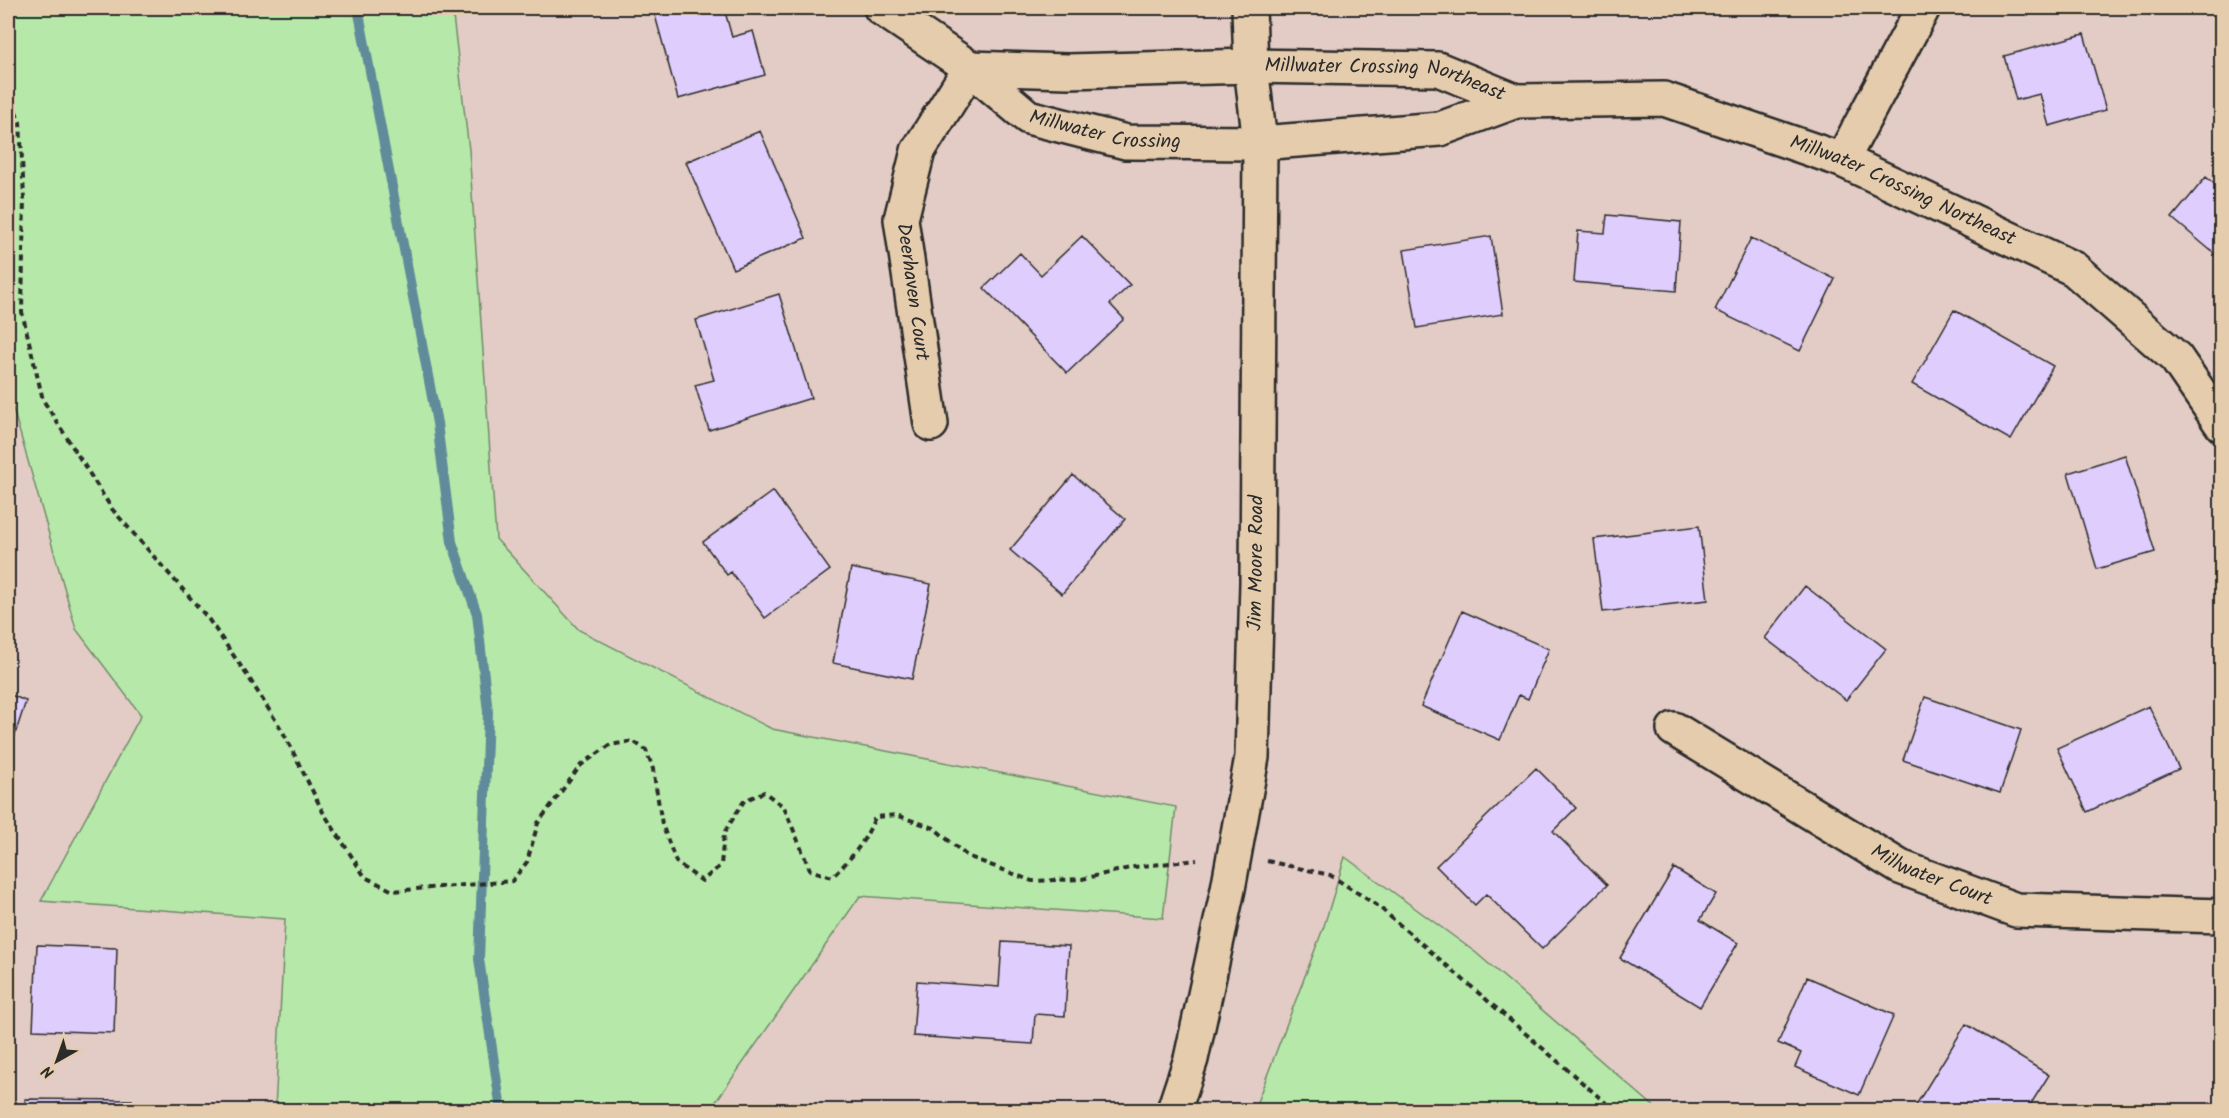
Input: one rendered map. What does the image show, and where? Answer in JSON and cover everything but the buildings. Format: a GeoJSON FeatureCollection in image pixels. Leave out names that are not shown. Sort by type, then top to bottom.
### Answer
{"type":"FeatureCollection","features":[{"type":"Feature","properties":{"kind":"street","name":"Millwater Crossing"},"geometry":{"type":"LineString","coordinates":[[881,8],[970,68],[1028,117],[1126,142],[1260,143]]}},
{"type":"Feature","properties":{"kind":"street","name":"Jim Moore Road"},"geometry":{"type":"LineString","coordinates":[[1174,1110],[1191,1059],[1228,889],[1252,757],[1257,584],[1260,143],[1251,66],[1249,8]]}},
{"type":"Feature","properties":{"kind":"street"},"geometry":{"type":"LineString","coordinates":[[1842,160],[1923,8]]}},
{"type":"Feature","properties":{"kind":"street"},"geometry":{"type":"LineString","coordinates":[[970,68],[1068,71],[1251,66]]}},
{"type":"Feature","properties":{"kind":"street","name":"Millwater Crossing Northeast"},"geometry":{"type":"LineString","coordinates":[[1251,66],[1438,69],[1516,101]]}},
{"type":"Feature","properties":{"kind":"street","name":"Deerhaven Court"},"geometry":{"type":"LineString","coordinates":[[931,424],[901,219],[918,151],[970,68]]}},
{"type":"Feature","properties":{"kind":"street","name":"Millwater Crossing Northeast"},"geometry":{"type":"LineString","coordinates":[[1260,143],[1440,129],[1516,101],[1664,99],[1842,160],[2074,269],[2176,358],[2222,425]]}},
{"type":"Feature","properties":{"kind":"street","name":"Millwater Court"},"geometry":{"type":"LineString","coordinates":[[1674,729],[1900,867],[2016,910],[2222,916]]}},
{"type":"Feature","properties":{"kind":"path"},"geometry":{"type":"LineString","coordinates":[[8,92],[20,122],[24,197],[22,312],[43,400],[112,509],[207,617],[249,678],[283,732],[323,812],[365,877],[393,891],[512,881],[527,862],[538,823],[581,765],[610,745],[633,741],[646,750],[653,769],[662,824],[676,861],[702,881],[721,865],[724,833],[744,801],[764,792],[784,807],[810,870],[831,877],[851,859],[869,832],[875,817],[896,815],[934,828],[967,856],[1032,881],[1082,879],[1134,867],[1188,860]]}},
{"type":"Feature","properties":{"kind":"path"},"geometry":{"type":"LineString","coordinates":[[1265,860],[1330,875],[1378,906],[1614,1110]]}},
{"type":"Feature","properties":{"kind":"green space"},"geometry":{"type":"Polygon","coordinates":[[[8,8],[452,8],[469,150],[496,539],[579,630],[772,729],[1176,807],[1163,918],[860,896],[710,1110],[275,1110],[285,919],[41,901],[141,715],[76,629],[8,391],[8,8]]]}},
{"type":"Feature","properties":{"kind":"green space"},"geometry":{"type":"Polygon","coordinates":[[[1345,857],[1475,952],[1658,1110],[1254,1110],[1324,926],[1345,857]]]}},
{"type":"Feature","properties":{"kind":"waterway"},"geometry":{"type":"LineString","coordinates":[[358,8],[437,423],[452,542],[477,614],[488,712],[479,959],[501,1110]]}}]}
